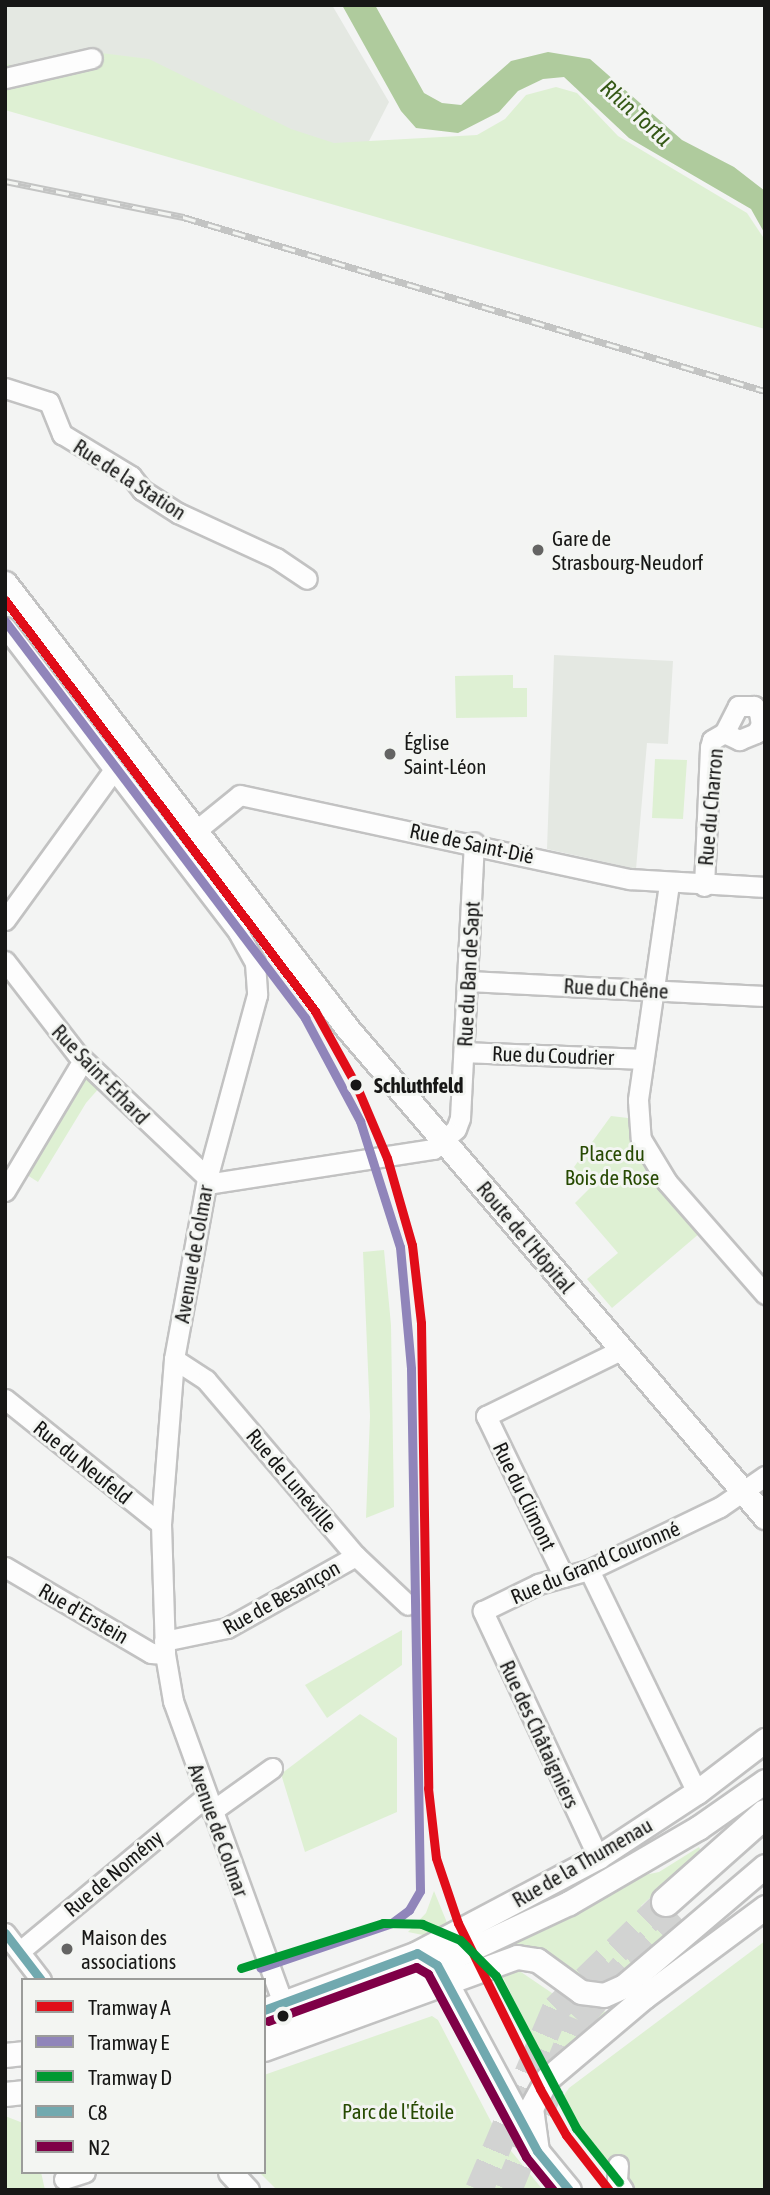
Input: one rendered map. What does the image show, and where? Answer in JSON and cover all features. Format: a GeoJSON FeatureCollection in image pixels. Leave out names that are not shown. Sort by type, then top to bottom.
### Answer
{"type":"FeatureCollection","features":[{"type":"Feature","properties":{"kind":"highway"},"geometry":{"type":"LineString","coordinates":[[765,1814],[672,1909],[765,1839]]}},
{"type":"Feature","properties":{"kind":"main road"},"geometry":{"type":"LineString","coordinates":[[5,583],[193,832]]}},
{"type":"Feature","properties":{"kind":"main road","name":"Route de l'Hôpital"},"geometry":{"type":"LineString","coordinates":[[193,832],[289,956],[443,1141],[765,1517]]}},
{"type":"Feature","properties":{"kind":"main road","name":"Rue de la Thumenau"},"geometry":{"type":"LineString","coordinates":[[274,2024],[388,1966],[434,1967],[697,1792],[765,1740]]}},
{"type":"Feature","properties":{"kind":"main road"},"geometry":{"type":"LineString","coordinates":[[274,2024],[434,1967],[617,1878],[765,1781]]}},
{"type":"Feature","properties":{"kind":"main road"},"geometry":{"type":"LineString","coordinates":[[434,1967],[528,1957],[581,1992],[604,1995],[624,1986],[765,1866]]}},
{"type":"Feature","properties":{"kind":"main road"},"geometry":{"type":"LineString","coordinates":[[537,2151],[531,2108],[544,2084],[644,1997],[765,1907]]}},
{"type":"Feature","properties":{"kind":"main road"},"geometry":{"type":"LineString","coordinates":[[504,1960],[525,1969],[574,2006],[612,2009],[644,1997]]}},
{"type":"Feature","properties":{"kind":"main road"},"geometry":{"type":"LineString","coordinates":[[434,1967],[537,2151],[569,2190]]}},
{"type":"Feature","properties":{"kind":"main road"},"geometry":{"type":"LineString","coordinates":[[232,2174],[247,2190]]}},
{"type":"Feature","properties":{"kind":"street"},"geometry":{"type":"LineString","coordinates":[[5,78],[92,58]]}},
{"type":"Feature","properties":{"kind":"street","name":"Rue de la Station"},"geometry":{"type":"LineString","coordinates":[[5,388],[49,402],[62,434],[131,476],[142,490],[178,513],[276,558],[307,579]]}},
{"type":"Feature","properties":{"kind":"street","name":"Avenue de Colmar"},"geometry":{"type":"LineString","coordinates":[[5,627],[237,932],[255,963],[257,995],[206,1179],[174,1359],[160,1524],[164,1648],[173,1701],[265,1952],[274,2024]]}},
{"type":"Feature","properties":{"kind":"street","name":"Rue du Charron"},"geometry":{"type":"LineString","coordinates":[[704,886],[710,747],[712,740],[724,733]]}},
{"type":"Feature","properties":{"kind":"street"},"geometry":{"type":"LineString","coordinates":[[5,919],[113,771]]}},
{"type":"Feature","properties":{"kind":"street","name":"Rue de Saint-Dié"},"geometry":{"type":"LineString","coordinates":[[193,832],[240,795],[474,842],[640,880],[704,886],[765,887]]}},
{"type":"Feature","properties":{"kind":"street","name":"Rue du Ban de Sapt"},"geometry":{"type":"LineString","coordinates":[[443,1141],[460,1118],[474,842]]}},
{"type":"Feature","properties":{"kind":"street"},"geometry":{"type":"LineString","coordinates":[[669,884],[643,1059],[638,1115],[641,1139],[652,1161],[765,1294]]}},
{"type":"Feature","properties":{"kind":"street","name":"Rue Saint-Erhard"},"geometry":{"type":"LineString","coordinates":[[5,961],[83,1060],[206,1179]]}},
{"type":"Feature","properties":{"kind":"street","name":"Rue du Chêne"},"geometry":{"type":"LineString","coordinates":[[468,981],[765,996]]}},
{"type":"Feature","properties":{"kind":"street","name":"Rue du Coudrier"},"geometry":{"type":"LineString","coordinates":[[464,1052],[643,1059]]}},
{"type":"Feature","properties":{"kind":"street"},"geometry":{"type":"LineString","coordinates":[[5,1191],[83,1060]]}},
{"type":"Feature","properties":{"kind":"street"},"geometry":{"type":"LineString","coordinates":[[206,1179],[227,1184],[322,1169],[433,1149],[443,1141]]}},
{"type":"Feature","properties":{"kind":"street","name":"Rue du Climont"},"geometry":{"type":"LineString","coordinates":[[564,1577],[486,1416],[621,1350]]}},
{"type":"Feature","properties":{"kind":"street","name":"Rue de Lunéville"},"geometry":{"type":"LineString","coordinates":[[174,1359],[206,1380],[356,1556],[408,1605]]}},
{"type":"Feature","properties":{"kind":"street","name":"Rue du Neufeld"},"geometry":{"type":"LineString","coordinates":[[5,1399],[160,1524]]}},
{"type":"Feature","properties":{"kind":"street","name":"Rue du Grand Couronné"},"geometry":{"type":"LineString","coordinates":[[484,1611],[538,1584],[589,1570],[743,1493],[765,1476]]}},
{"type":"Feature","properties":{"kind":"street","name":"Rue de Besançon"},"geometry":{"type":"LineString","coordinates":[[164,1648],[227,1628],[356,1556]]}},
{"type":"Feature","properties":{"kind":"street","name":"Rue d'Erstein"},"geometry":{"type":"LineString","coordinates":[[5,1567],[151,1653],[164,1648]]}},
{"type":"Feature","properties":{"kind":"street"},"geometry":{"type":"LineString","coordinates":[[589,1570],[697,1792]]}},
{"type":"Feature","properties":{"kind":"street","name":"Rue des Châtaigniers"},"geometry":{"type":"LineString","coordinates":[[484,1611],[598,1857]]}},
{"type":"Feature","properties":{"kind":"street"},"geometry":{"type":"LineString","coordinates":[[209,1804],[272,1768]]}},
{"type":"Feature","properties":{"kind":"street","name":"Rue de Nomény"},"geometry":{"type":"LineString","coordinates":[[20,1951],[209,1804]]}},
{"type":"Feature","properties":{"kind":"street"},"geometry":{"type":"LineString","coordinates":[[5,1933],[40,1978]]}},
{"type":"Feature","properties":{"kind":"street"},"geometry":{"type":"LineString","coordinates":[[64,2179],[79,2174]]}},
{"type":"Feature","properties":{"kind":"shaded area"},"geometry":{"type":"Polygon","coordinates":[[[5,5],[332,5],[389,102],[367,145],[322,143],[5,72],[5,5]]]}},
{"type":"Feature","properties":{"kind":"shaded area"},"geometry":{"type":"Polygon","coordinates":[[[554,655],[673,661],[668,744],[647,743],[636,869],[547,849],[554,655]]]}},
{"type":"Feature","properties":{"kind":"green space"},"geometry":{"type":"Polygon","coordinates":[[[93,52],[149,59],[291,129],[334,143],[477,135],[505,119],[526,95],[556,87],[577,93],[618,136],[747,213],[765,240],[765,329],[5,110],[5,64],[27,67],[93,52]]]}},
{"type":"Feature","properties":{"kind":"green space"},"geometry":{"type":"Polygon","coordinates":[[[513,675],[513,688],[527,688],[527,717],[456,718],[455,676],[513,675]]]}},
{"type":"Feature","properties":{"kind":"green space"},"geometry":{"type":"Polygon","coordinates":[[[655,759],[687,760],[683,819],[652,818],[655,759]]]}},
{"type":"Feature","properties":{"kind":"green space"},"geometry":{"type":"Polygon","coordinates":[[[85,1074],[100,1087],[86,1103],[38,1182],[24,1173],[85,1074]]]}},
{"type":"Feature","properties":{"kind":"green space","name":"Place du Bois de Rose"},"geometry":{"type":"Polygon","coordinates":[[[611,1116],[628,1118],[648,1172],[700,1233],[612,1308],[587,1279],[618,1253],[575,1203],[592,1186],[574,1167],[611,1116]]]}},
{"type":"Feature","properties":{"kind":"green space"},"geometry":{"type":"Polygon","coordinates":[[[384,1250],[391,1325],[394,1507],[366,1518],[370,1416],[363,1252],[384,1250]]]}},
{"type":"Feature","properties":{"kind":"green space"},"geometry":{"type":"Polygon","coordinates":[[[402,1630],[402,1665],[327,1718],[305,1685],[402,1630]]]}},
{"type":"Feature","properties":{"kind":"green space"},"geometry":{"type":"Polygon","coordinates":[[[360,1714],[397,1738],[397,1812],[305,1852],[281,1774],[360,1714]]]}},
{"type":"Feature","properties":{"kind":"green space"},"geometry":{"type":"Polygon","coordinates":[[[699,1847],[701,1851],[641,1906],[670,1940],[621,1980],[596,1983],[493,1956],[489,1949],[630,1878],[659,1872],[699,1847]]]}},
{"type":"Feature","properties":{"kind":"green space"},"geometry":{"type":"Polygon","coordinates":[[[434,1891],[448,1925],[428,1936],[408,1932],[426,1913],[434,1891]]]}},
{"type":"Feature","properties":{"kind":"green space"},"geometry":{"type":"Polygon","coordinates":[[[408,1914],[380,1931],[296,1959],[294,1951],[408,1914]]]}},
{"type":"Feature","properties":{"kind":"green space"},"geometry":{"type":"Polygon","coordinates":[[[765,1941],[765,2190],[628,2190],[598,2161],[568,2120],[562,2098],[569,2088],[765,1941]]]}},
{"type":"Feature","properties":{"kind":"green space"},"geometry":{"type":"Polygon","coordinates":[[[504,1967],[521,1972],[574,2008],[617,2013],[548,2070],[499,1969],[504,1967]]]}},
{"type":"Feature","properties":{"kind":"green space","name":"Parc de l'Étoile"},"geometry":{"type":"Polygon","coordinates":[[[432,2016],[438,2020],[498,2135],[543,2190],[277,2190],[261,2174],[266,2174],[266,2074],[432,2016]]]}},
{"type":"Feature","properties":{"kind":"green space"},"geometry":{"type":"Polygon","coordinates":[[[5,2116],[21,2122],[21,2174],[41,2174],[45,2190],[5,2190],[5,2116]]]}},
{"type":"Feature","properties":{"kind":"water","name":"Rhin Tortu"},"geometry":{"type":"Polygon","coordinates":[[[342,5],[375,5],[424,93],[442,103],[461,105],[511,61],[548,52],[590,59],[682,140],[734,167],[765,191],[765,234],[751,209],[629,138],[564,77],[543,79],[518,91],[499,112],[458,133],[416,128],[401,111],[342,5]]]}},
{"type":"Feature","properties":{"kind":"tunnel"},"geometry":{"type":"LineString","coordinates":[[479,2190],[556,2009],[666,1902]]}},
{"type":"Feature","properties":{"kind":"tunnel"},"geometry":{"type":"LineString","coordinates":[[508,2190],[578,2020],[629,1961],[678,1916]]}},
{"type":"Feature","properties":{"kind":"railway"},"geometry":{"type":"LineString","coordinates":[[5,181],[183,217],[765,391]]}},
{"type":"Feature","properties":{"kind":"tram line","name":"A"},"geometry":{"type":"LineString","coordinates":[[5,600],[315,1011],[356,1085],[387,1158],[412,1245],[421,1323],[428,1788],[436,1858],[458,1923],[540,2089],[566,2135],[609,2190]]}},
{"type":"Feature","properties":{"kind":"tram line","name":"E"},"geometry":{"type":"LineString","coordinates":[[5,621],[305,1018],[360,1121],[400,1247],[411,1369],[420,1891],[409,1910],[392,1923],[260,1968]]}},
{"type":"Feature","properties":{"kind":"tram line","name":"D"},"geometry":{"type":"LineString","coordinates":[[241,1968],[383,1923],[422,1924],[460,1940],[496,1976],[576,2128],[619,2182]]}},
{"type":"Feature","properties":{"kind":"transit line","name":"C8"},"geometry":{"type":"LineString","coordinates":[[5,1933],[39,1978]]}},
{"type":"Feature","properties":{"kind":"transit line","name":"C8"},"geometry":{"type":"LineString","coordinates":[[266,2009],[417,1953],[437,1965],[537,2151],[569,2190]]}},
{"type":"Feature","properties":{"kind":"transit line","name":"N2"},"geometry":{"type":"LineString","coordinates":[[268,2021],[416,1967],[428,1974],[526,2157],[553,2190]]}},
{"type":"Feature","properties":{"kind":"place","name":"Gare de Strasbourg-Neudorf"},"geometry":{"type":"Point","coordinates":[538,550]}},
{"type":"Feature","properties":{"kind":"place","name":"Église Saint-Léon"},"geometry":{"type":"Point","coordinates":[390,754]}},
{"type":"Feature","properties":{"kind":"place","name":"Schluthfeld"},"geometry":{"type":"Point","coordinates":[356,1085]}},
{"type":"Feature","properties":{"kind":"place","name":"Maison des associations"},"geometry":{"type":"Point","coordinates":[67,1949]}}]}
